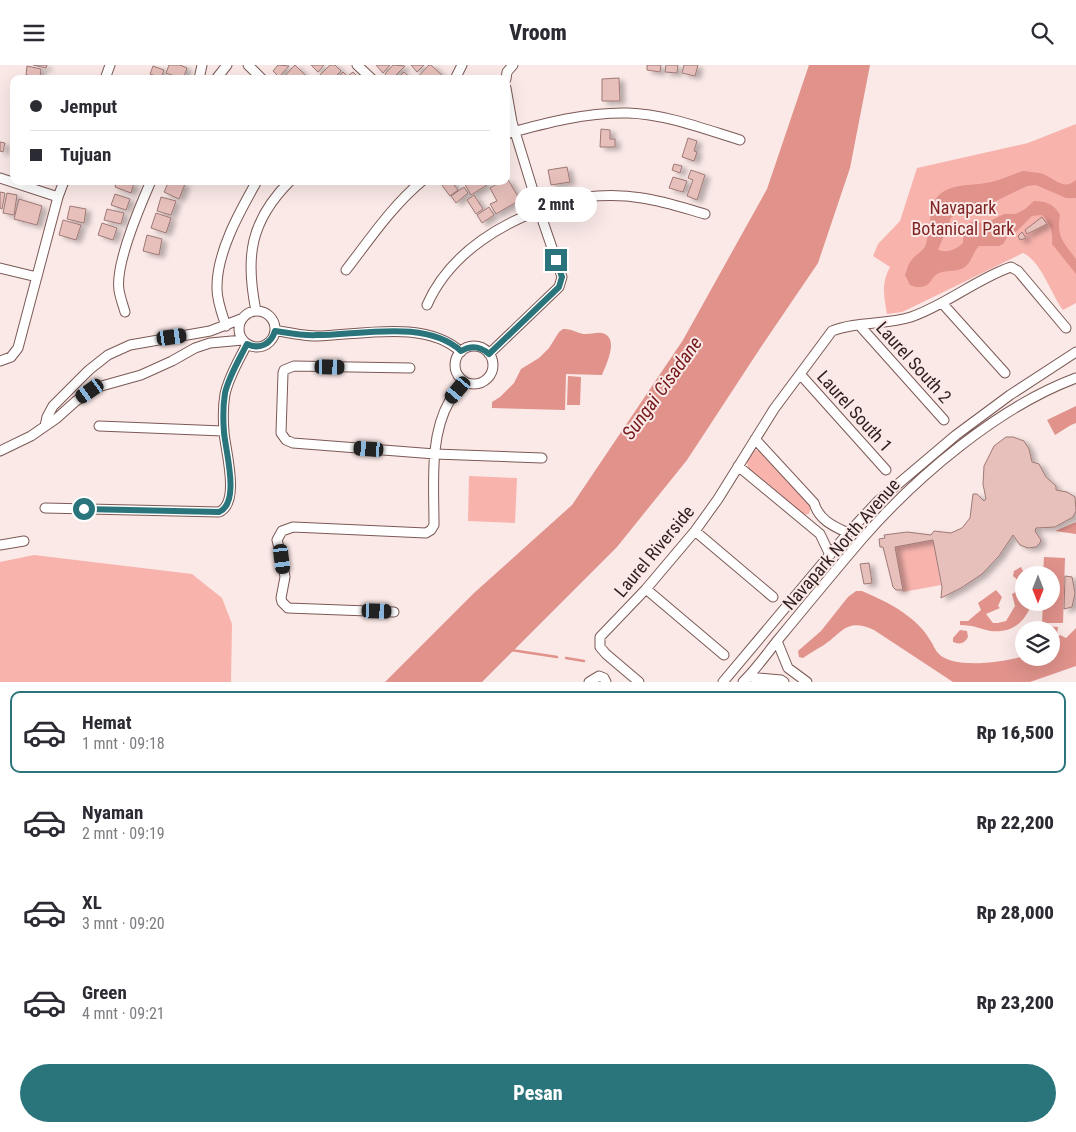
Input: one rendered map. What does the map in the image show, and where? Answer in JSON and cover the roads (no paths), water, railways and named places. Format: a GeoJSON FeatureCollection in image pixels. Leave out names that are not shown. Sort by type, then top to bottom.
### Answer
{"type":"FeatureCollection","features":[{"type":"Feature","properties":{"kind":"street"},"geometry":{"type":"LineString","coordinates":[[219,75],[227,65]]}},
{"type":"Feature","properties":{"kind":"street"},"geometry":{"type":"LineString","coordinates":[[248,65],[258,75]]}},
{"type":"Feature","properties":{"kind":"street"},"geometry":{"type":"LineString","coordinates":[[357,65],[368,75]]}},
{"type":"Feature","properties":{"kind":"street"},"geometry":{"type":"LineString","coordinates":[[506,75],[507,71],[513,65]]}},
{"type":"Feature","properties":{"kind":"street"},"geometry":{"type":"LineString","coordinates":[[489,354],[559,287],[562,281],[511,133],[589,115],[628,113],[672,120],[740,140]]}},
{"type":"Feature","properties":{"kind":"street"},"geometry":{"type":"LineString","coordinates":[[21,185],[58,197]]}},
{"type":"Feature","properties":{"kind":"street"},"geometry":{"type":"LineString","coordinates":[[0,361],[11,357],[18,348],[62,185]]}},
{"type":"Feature","properties":{"kind":"street"},"geometry":{"type":"LineString","coordinates":[[125,312],[118,289],[121,265],[141,203],[149,185]]}},
{"type":"Feature","properties":{"kind":"street"},"geometry":{"type":"LineString","coordinates":[[226,326],[216,289],[219,267],[236,218],[255,185]]}},
{"type":"Feature","properties":{"kind":"street"},"geometry":{"type":"LineString","coordinates":[[256,311],[251,287],[253,240],[261,218],[274,198],[286,185]]}},
{"type":"Feature","properties":{"kind":"street"},"geometry":{"type":"LineString","coordinates":[[346,270],[385,219],[417,185]]}},
{"type":"Feature","properties":{"kind":"street"},"geometry":{"type":"LineString","coordinates":[[427,305],[439,284],[465,254],[490,234],[512,221],[539,210],[584,197],[627,197],[662,202],[705,214]]}},
{"type":"Feature","properties":{"kind":"street","name":"Laurel Riverside"},"geometry":{"type":"LineString","coordinates":[[638,682],[600,647],[600,637],[646,589],[695,531],[718,499],[774,409],[832,331],[842,327],[890,322],[912,317],[1011,267],[1018,271],[1066,328]]}},
{"type":"Feature","properties":{"kind":"street"},"geometry":{"type":"LineString","coordinates":[[0,268],[37,277]]}},
{"type":"Feature","properties":{"kind":"street"},"geometry":{"type":"LineString","coordinates":[[942,303],[1005,373]]}},
{"type":"Feature","properties":{"kind":"street"},"geometry":{"type":"LineString","coordinates":[[0,451],[32,436],[76,401],[98,387],[141,375],[195,348],[210,343],[245,342],[258,347],[264,345],[270,341],[275,331],[272,319],[268,314],[256,311],[250,312],[241,319],[226,326],[130,345],[108,355],[70,388],[53,406],[44,426]]}},
{"type":"Feature","properties":{"kind":"street"},"geometry":{"type":"LineString","coordinates":[[241,319],[238,330],[245,342]]}},
{"type":"Feature","properties":{"kind":"street","name":"Laurel South 2"},"geometry":{"type":"LineString","coordinates":[[860,325],[944,420]]}},
{"type":"Feature","properties":{"kind":"street"},"geometry":{"type":"LineString","coordinates":[[275,331],[316,335],[390,331],[419,334],[452,343],[461,351]]}},
{"type":"Feature","properties":{"kind":"street"},"geometry":{"type":"LineString","coordinates":[[45,508],[219,512],[224,510],[229,496],[230,466],[224,431],[225,394],[245,342]]}},
{"type":"Feature","properties":{"kind":"street"},"geometry":{"type":"LineString","coordinates":[[478,347],[489,354],[493,366],[488,378],[477,384],[465,382],[460,378],[455,367],[457,356],[461,351],[478,347]]}},
{"type":"Feature","properties":{"kind":"street","name":"Navapark North Avenue"},"geometry":{"type":"LineString","coordinates":[[723,682],[848,533],[878,501],[956,435],[1010,395],[1076,351]]}},
{"type":"Feature","properties":{"kind":"street"},"geometry":{"type":"LineString","coordinates":[[410,368],[294,366],[284,370],[281,433],[286,440],[293,443],[435,454],[542,458]]}},
{"type":"Feature","properties":{"kind":"street","name":"Laurel South 1"},"geometry":{"type":"LineString","coordinates":[[800,374],[886,470]]}},
{"type":"Feature","properties":{"kind":"street","name":"Navapark North Avenue"},"geometry":{"type":"LineString","coordinates":[[746,679],[863,538],[916,483],[950,454],[1017,407],[1062,383],[1076,378]]}},
{"type":"Feature","properties":{"kind":"street"},"geometry":{"type":"LineString","coordinates":[[394,612],[288,607],[282,602],[281,597],[285,577],[277,540],[282,531],[293,527],[426,533],[431,530],[434,525],[435,454],[439,431],[450,399],[465,382]]}},
{"type":"Feature","properties":{"kind":"street"},"geometry":{"type":"LineString","coordinates":[[99,426],[224,431]]}},
{"type":"Feature","properties":{"kind":"street"},"geometry":{"type":"LineString","coordinates":[[755,439],[814,503],[817,512],[828,524],[848,533]]}},
{"type":"Feature","properties":{"kind":"street"},"geometry":{"type":"LineString","coordinates":[[738,466],[820,534],[830,555]]}},
{"type":"Feature","properties":{"kind":"street"},"geometry":{"type":"LineString","coordinates":[[908,475],[916,483]]}},
{"type":"Feature","properties":{"kind":"street"},"geometry":{"type":"LineString","coordinates":[[807,524],[817,512]]}},
{"type":"Feature","properties":{"kind":"street"},"geometry":{"type":"LineString","coordinates":[[695,531],[773,597]]}},
{"type":"Feature","properties":{"kind":"street"},"geometry":{"type":"LineString","coordinates":[[0,545],[24,541]]}},
{"type":"Feature","properties":{"kind":"street"},"geometry":{"type":"LineString","coordinates":[[646,589],[724,655]]}},
{"type":"Feature","properties":{"kind":"street"},"geometry":{"type":"LineString","coordinates":[[777,641],[788,669],[807,682]]}},
{"type":"Feature","properties":{"kind":"street"},"geometry":{"type":"LineString","coordinates":[[746,679],[782,681],[788,669]]}},
{"type":"Feature","properties":{"kind":"street"},"geometry":{"type":"LineString","coordinates":[[589,682],[599,676],[604,678],[606,682]]}},
{"type":"Feature","properties":{"kind":"waterway"},"geometry":{"type":"LineString","coordinates":[[511,650],[557,657]]}},
{"type":"Feature","properties":{"kind":"waterway"},"geometry":{"type":"LineString","coordinates":[[566,658],[584,661]]}},
{"type":"Feature","properties":{"kind":"park label","name":"Navapark Botanical Park"},"geometry":{"type":"Point","coordinates":[963,217]}},
{"type":"Feature","properties":{"kind":"water label","name":"Sungai Cisadane"},"geometry":{"type":"Point","coordinates":[662,388]}}]}
